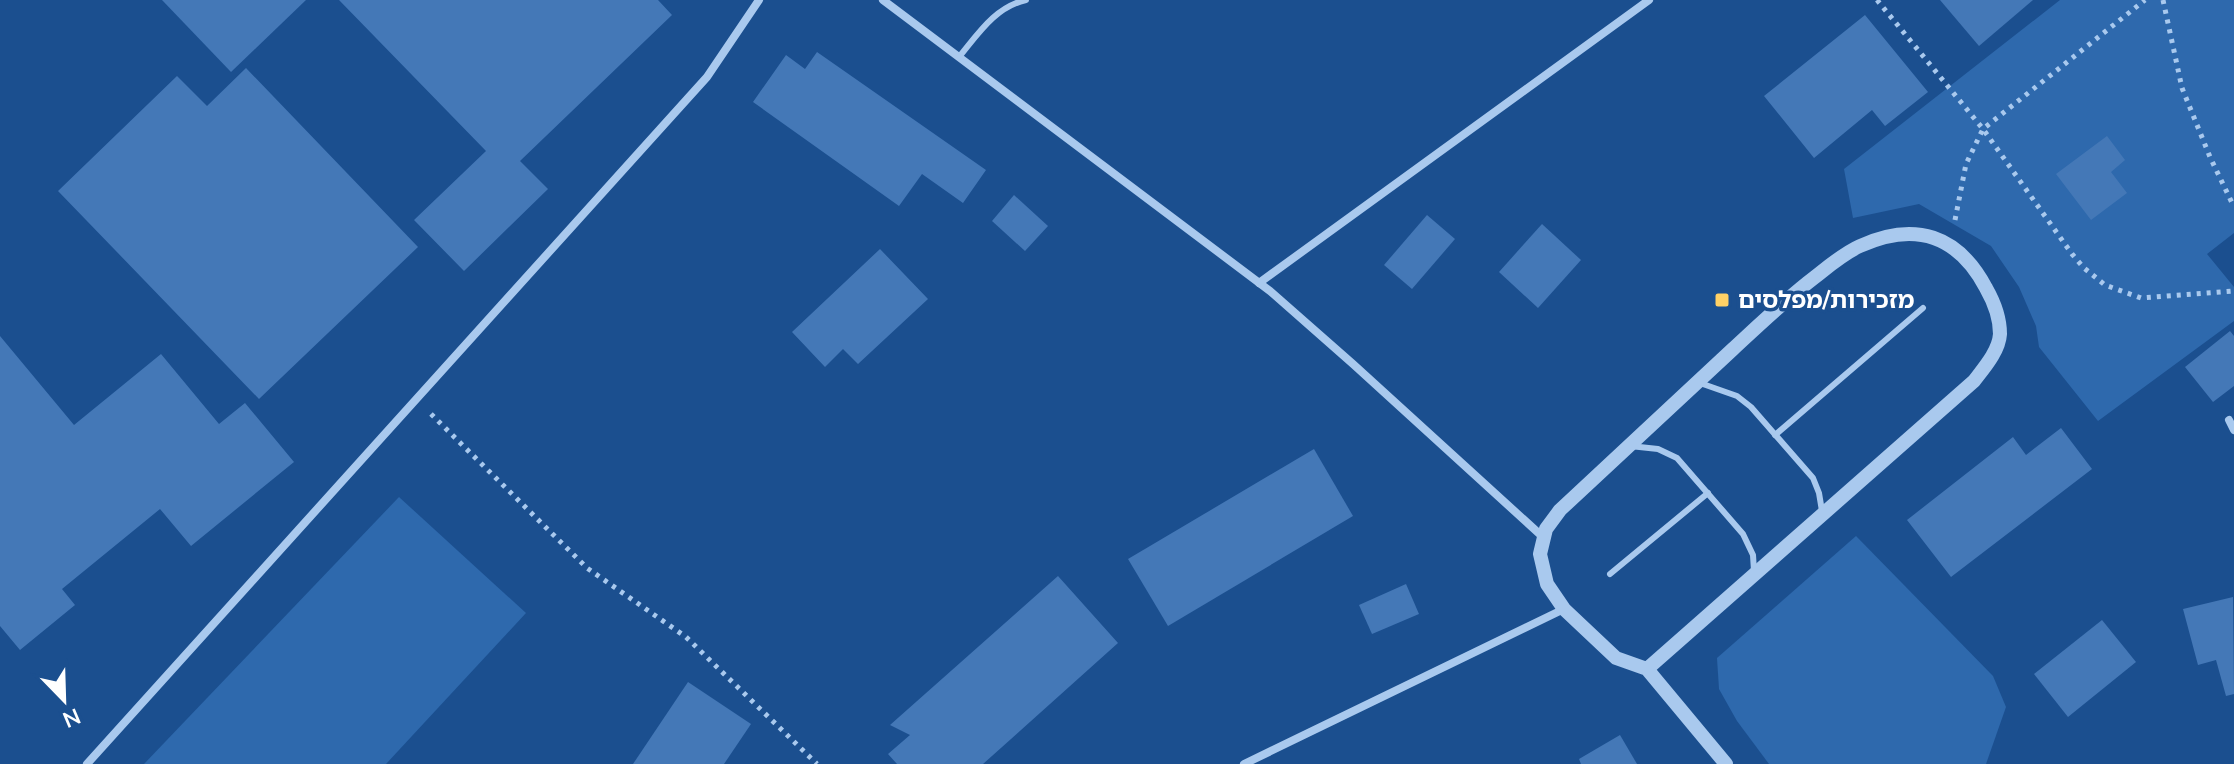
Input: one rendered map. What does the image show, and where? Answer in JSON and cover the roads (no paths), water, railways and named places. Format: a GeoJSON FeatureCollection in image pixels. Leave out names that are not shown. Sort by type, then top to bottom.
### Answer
{"type":"FeatureCollection","features":[{"type":"Feature","properties":{"kind":"street"},"geometry":{"type":"LineString","coordinates":[[87,764],[707,77],[759,0]]}},
{"type":"Feature","properties":{"kind":"street"},"geometry":{"type":"LineString","coordinates":[[883,0],[1259,283],[1365,374],[1544,538]]}},
{"type":"Feature","properties":{"kind":"street"},"geometry":{"type":"LineString","coordinates":[[1259,283],[1649,0]]}},
{"type":"Feature","properties":{"kind":"street"},"geometry":{"type":"LineString","coordinates":[[1647,669],[1974,381],[1990,360],[2000,336],[1997,314],[1979,274],[1964,254],[1951,244],[1925,235],[1892,235],[1859,246],[1829,265],[1783,302],[1560,510],[1546,529],[1540,554],[1547,584],[1564,609],[1616,658],[1647,669],[1726,764]]}},
{"type":"Feature","properties":{"kind":"street"},"geometry":{"type":"LineString","coordinates":[[2229,420],[2234,430]]}},
{"type":"Feature","properties":{"kind":"street"},"geometry":{"type":"LineString","coordinates":[[1244,764],[1564,609]]}},
{"type":"Feature","properties":{"kind":"lane"},"geometry":{"type":"LineString","coordinates":[[959,57],[989,20],[1016,2],[1026,0]]}},
{"type":"Feature","properties":{"kind":"lane"},"geometry":{"type":"LineString","coordinates":[[1775,435],[1923,308]]}},
{"type":"Feature","properties":{"kind":"lane"},"geometry":{"type":"LineString","coordinates":[[1698,382],[1737,396],[1751,407],[1813,478],[1823,514]]}},
{"type":"Feature","properties":{"kind":"lane"},"geometry":{"type":"LineString","coordinates":[[1629,446],[1658,449],[1677,458],[1743,534],[1753,555],[1754,574]]}},
{"type":"Feature","properties":{"kind":"lane"},"geometry":{"type":"LineString","coordinates":[[1610,574],[1708,493]]}},
{"type":"Feature","properties":{"kind":"place","name":"מזכירות/מפלסים"},"geometry":{"type":"Point","coordinates":[1722,300]}}]}
